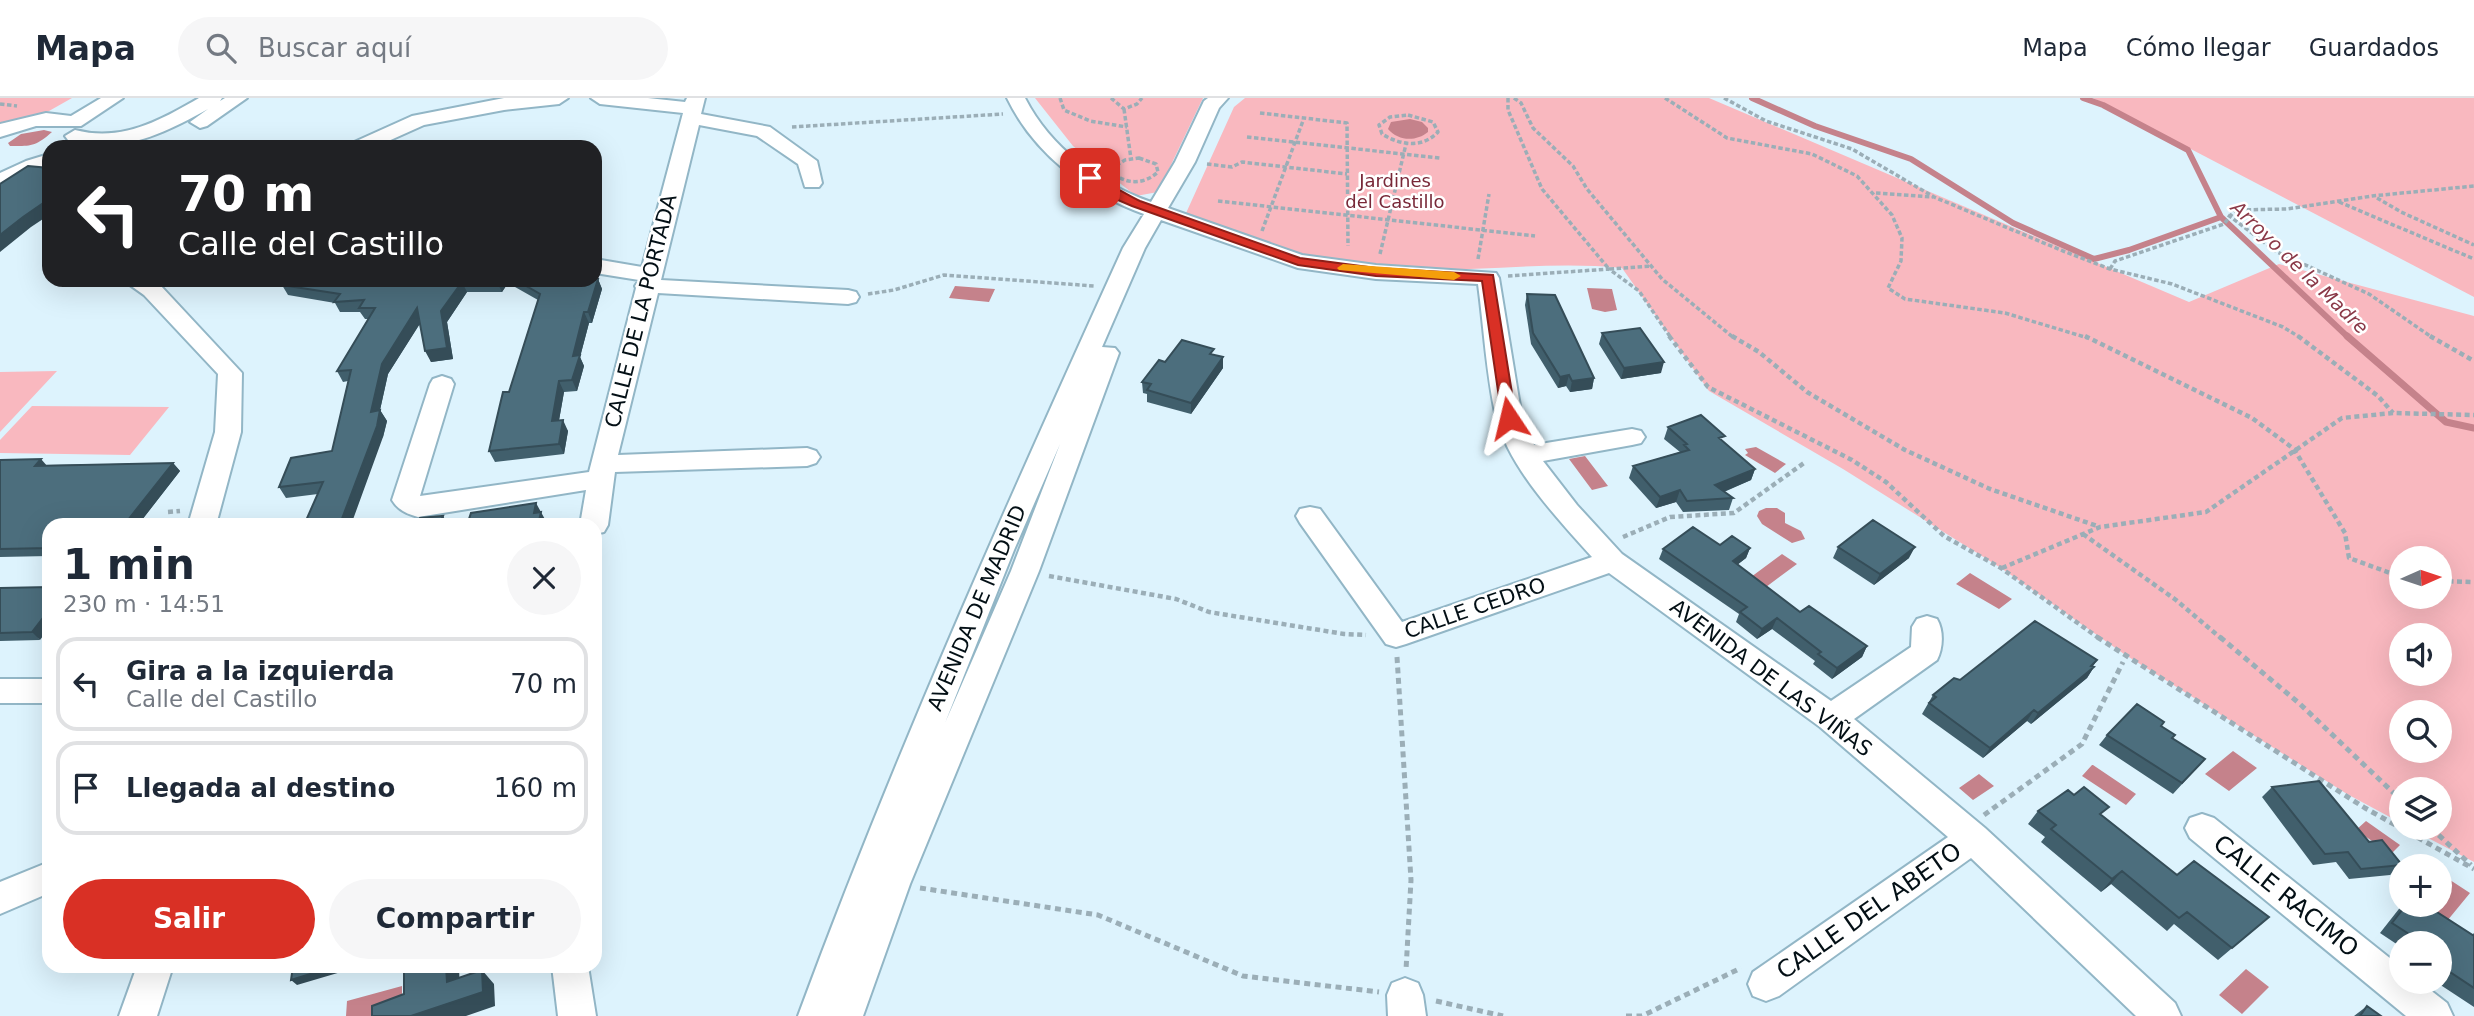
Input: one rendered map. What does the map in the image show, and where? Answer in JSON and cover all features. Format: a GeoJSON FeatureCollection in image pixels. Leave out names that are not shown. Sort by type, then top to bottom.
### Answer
{"type":"FeatureCollection","features":[{"type":"Feature","properties":{"kind":"street"},"geometry":{"type":"LineString","coordinates":[[0,131],[52,118],[90,98]]}},
{"type":"Feature","properties":{"kind":"street"},"geometry":{"type":"LineString","coordinates":[[52,118],[69,135],[114,98]]}},
{"type":"Feature","properties":{"kind":"street"},"geometry":{"type":"LineString","coordinates":[[111,140],[145,132],[213,98]]}},
{"type":"Feature","properties":{"kind":"street"},"geometry":{"type":"LineString","coordinates":[[149,140],[195,125],[238,98]]}},
{"type":"Feature","properties":{"kind":"street"},"geometry":{"type":"LineString","coordinates":[[375,140],[419,120],[505,104],[559,98]]}},
{"type":"Feature","properties":{"kind":"street"},"geometry":{"type":"LineString","coordinates":[[600,98],[693,108],[763,131],[807,161],[812,183]]}},
{"type":"Feature","properties":{"kind":"street","name":"AVENIDA DE MADRID"},"geometry":{"type":"LineString","coordinates":[[817,1016],[866,879],[1000,550],[1140,236],[1185,163],[1211,105],[1219,98]]}},
{"type":"Feature","properties":{"kind":"street"},"geometry":{"type":"LineString","coordinates":[[1019,105],[1051,149],[1110,192],[1298,261],[1376,272],[1483,268]]}},
{"type":"Feature","properties":{"kind":"street","name":"CALLE DE LA PORTADA"},"geometry":{"type":"LineString","coordinates":[[595,518],[601,472],[647,281],[693,108]]}},
{"type":"Feature","properties":{"kind":"street"},"geometry":{"type":"LineString","coordinates":[[1,167],[42,157]]}},
{"type":"Feature","properties":{"kind":"street","name":"AVENIDA DE MADRID"},"geometry":{"type":"LineString","coordinates":[[844,1016],[893,884],[1025,572],[1122,311],[1155,243],[1162,223],[1158,209]]}},
{"type":"Feature","properties":{"kind":"street"},"geometry":{"type":"LineString","coordinates":[[602,268],[647,281],[848,297]]}},
{"type":"Feature","properties":{"kind":"street","name":"AVENIDA DE LAS VIÑAS"},"geometry":{"type":"LineString","coordinates":[[1483,268],[1509,418],[1525,455],[1567,512],[1831,718],[1977,827],[2162,1016]]}},
{"type":"Feature","properties":{"kind":"street"},"geometry":{"type":"LineString","coordinates":[[147,287],[230,373],[228,432],[193,518]]}},
{"type":"Feature","properties":{"kind":"street"},"geometry":{"type":"LineString","coordinates":[[442,384],[405,500],[418,508],[601,472],[807,457]]}},
{"type":"Feature","properties":{"kind":"street"},"geometry":{"type":"LineString","coordinates":[[1525,455],[1632,437]]}},
{"type":"Feature","properties":{"kind":"street","name":"CALLE CEDRO"},"geometry":{"type":"LineString","coordinates":[[1310,516],[1396,636],[1615,550]]}},
{"type":"Feature","properties":{"kind":"street"},"geometry":{"type":"LineString","coordinates":[[1831,718],[1926,652],[1927,627]]}},
{"type":"Feature","properties":{"kind":"street"},"geometry":{"type":"LineString","coordinates":[[0,691],[42,691]]}},
{"type":"Feature","properties":{"kind":"street","name":"CALLE DEL ABETO"},"geometry":{"type":"LineString","coordinates":[[1756,975],[1977,827]]}},
{"type":"Feature","properties":{"kind":"street","name":"CALLE RACIMO"},"geometry":{"type":"LineString","coordinates":[[2202,828],[2434,1016]]}},
{"type":"Feature","properties":{"kind":"street"},"geometry":{"type":"LineString","coordinates":[[0,898],[42,880]]}},
{"type":"Feature","properties":{"kind":"street"},"geometry":{"type":"LineString","coordinates":[[138,1016],[153,973]]}},
{"type":"Feature","properties":{"kind":"street"},"geometry":{"type":"LineString","coordinates":[[571,973],[577,1016]]}},
{"type":"Feature","properties":{"kind":"path"},"geometry":{"type":"LineString","coordinates":[[1060,98],[1064,110],[1090,121],[1126,128]]}},
{"type":"Feature","properties":{"kind":"path"},"geometry":{"type":"LineString","coordinates":[[1111,98],[1124,108],[1131,159]]}},
{"type":"Feature","properties":{"kind":"path"},"geometry":{"type":"LineString","coordinates":[[1124,108],[1137,104],[1142,98]]}},
{"type":"Feature","properties":{"kind":"path"},"geometry":{"type":"LineString","coordinates":[[1508,98],[1508,110],[1542,189],[1609,269],[1639,291],[1682,355],[1708,387],[1852,460],[1886,482],[1944,536],[2001,568],[2077,624],[2365,808],[2474,869]]}},
{"type":"Feature","properties":{"kind":"path"},"geometry":{"type":"LineString","coordinates":[[1514,98],[1521,103],[1533,128],[1573,166],[1587,189],[1661,279],[1739,342],[1759,352],[1807,392],[1905,450],[1990,489],[2100,527]]}},
{"type":"Feature","properties":{"kind":"path"},"geometry":{"type":"LineString","coordinates":[[1665,98],[1727,138],[1812,154],[1857,176],[1892,215],[1902,237],[1901,261],[1888,288],[1905,299],[2005,313],[2066,331],[2122,353],[2252,418],[2294,449],[2344,533],[2349,558],[2389,573]]}},
{"type":"Feature","properties":{"kind":"path"},"geometry":{"type":"LineString","coordinates":[[1724,98],[1766,121],[1852,149],[1934,197],[2110,269],[2172,284],[2283,327],[2338,364],[2378,396],[2393,414]]}},
{"type":"Feature","properties":{"kind":"path"},"geometry":{"type":"LineString","coordinates":[[763,131],[1019,105]]}},
{"type":"Feature","properties":{"kind":"path"},"geometry":{"type":"LineString","coordinates":[[1260,113],[1347,123],[1348,246]]}},
{"type":"Feature","properties":{"kind":"path"},"geometry":{"type":"LineString","coordinates":[[1398,115],[1418,116],[1437,127],[1437,132],[1431,139],[1406,144],[1382,134],[1380,125],[1383,120],[1398,115]]}},
{"type":"Feature","properties":{"kind":"path"},"geometry":{"type":"LineString","coordinates":[[1260,235],[1304,118]]}},
{"type":"Feature","properties":{"kind":"path"},"geometry":{"type":"LineString","coordinates":[[1247,137],[1440,158]]}},
{"type":"Feature","properties":{"kind":"path"},"geometry":{"type":"LineString","coordinates":[[1376,272],[1406,144]]}},
{"type":"Feature","properties":{"kind":"path"},"geometry":{"type":"LineString","coordinates":[[1131,159],[1152,162],[1158,172],[1144,181],[1129,182],[1117,177],[1113,170],[1115,166],[1131,159]]}},
{"type":"Feature","properties":{"kind":"path"},"geometry":{"type":"LineString","coordinates":[[1213,165],[1232,167],[1242,162],[1348,174]]}},
{"type":"Feature","properties":{"kind":"path"},"geometry":{"type":"LineString","coordinates":[[2110,269],[2115,261],[2224,224],[2228,215],[2235,210],[2256,212],[2303,208],[2338,201],[2474,186]]}},
{"type":"Feature","properties":{"kind":"path"},"geometry":{"type":"LineString","coordinates":[[1875,193],[1934,197]]}},
{"type":"Feature","properties":{"kind":"path"},"geometry":{"type":"LineString","coordinates":[[1489,194],[1483,230],[1483,268],[1609,269],[1651,266]]}},
{"type":"Feature","properties":{"kind":"path"},"geometry":{"type":"LineString","coordinates":[[2375,197],[2401,212],[2474,245]]}},
{"type":"Feature","properties":{"kind":"path"},"geometry":{"type":"LineString","coordinates":[[1218,201],[1535,236]]}},
{"type":"Feature","properties":{"kind":"path"},"geometry":{"type":"LineString","coordinates":[[2338,201],[2474,259]]}},
{"type":"Feature","properties":{"kind":"path"},"geometry":{"type":"LineString","coordinates":[[2228,215],[2265,245],[2294,261],[2337,277],[2378,299],[2403,319],[2474,361]]}},
{"type":"Feature","properties":{"kind":"path"},"geometry":{"type":"LineString","coordinates":[[848,297],[894,290],[944,275],[1116,288]]}},
{"type":"Feature","properties":{"kind":"path"},"geometry":{"type":"LineString","coordinates":[[2001,568],[2100,527],[2206,512],[2342,418],[2393,414],[2474,415]]}},
{"type":"Feature","properties":{"kind":"path"},"geometry":{"type":"LineString","coordinates":[[1615,550],[1670,517],[1734,513],[1804,463]]}},
{"type":"Feature","properties":{"kind":"path"},"geometry":{"type":"LineString","coordinates":[[168,512],[193,518]]}},
{"type":"Feature","properties":{"kind":"path"},"geometry":{"type":"LineString","coordinates":[[2082,533],[2176,600],[2300,705],[2389,789]]}},
{"type":"Feature","properties":{"kind":"path"},"geometry":{"type":"LineString","coordinates":[[1025,572],[1176,599],[1209,612],[1344,634],[1396,636],[1411,880],[1406,1005]]}},
{"type":"Feature","properties":{"kind":"path"},"geometry":{"type":"LineString","coordinates":[[2452,581],[2474,582]]}},
{"type":"Feature","properties":{"kind":"path"},"geometry":{"type":"LineString","coordinates":[[1977,827],[2082,744],[2123,662]]}},
{"type":"Feature","properties":{"kind":"path"},"geometry":{"type":"LineString","coordinates":[[2444,840],[2474,869]]}},
{"type":"Feature","properties":{"kind":"path"},"geometry":{"type":"LineString","coordinates":[[893,884],[1098,915],[1243,976],[1406,1005],[1503,1016]]}},
{"type":"Feature","properties":{"kind":"path"},"geometry":{"type":"LineString","coordinates":[[1626,1016],[1642,1016],[1756,975]]}},
{"type":"Feature","properties":{"kind":"green space"},"geometry":{"type":"Polygon","coordinates":[[[0,98],[72,98],[49,111],[0,126],[0,98]]]}},
{"type":"Feature","properties":{"kind":"green space"},"geometry":{"type":"Polygon","coordinates":[[[1035,98],[1203,98],[1158,192],[1136,196],[1073,146],[1035,98]]]}},
{"type":"Feature","properties":{"kind":"green space","name":"Jardines del Castillo"},"geometry":{"type":"Polygon","coordinates":[[[1245,98],[1709,98],[2189,302],[2279,264],[2474,316],[2474,862],[2432,840],[2452,840],[2452,777],[2389,777],[2389,817],[2347,794],[2124,654],[2001,568],[1843,469],[1709,391],[1622,268],[1564,265],[1447,270],[1388,269],[1284,251],[1182,222],[1234,107],[1245,98]]]}},
{"type":"Feature","properties":{"kind":"green space"},"geometry":{"type":"Polygon","coordinates":[[[2093,98],[2474,98],[2474,297],[2093,98]]]}},
{"type":"Feature","properties":{"kind":"green space"},"geometry":{"type":"Polygon","coordinates":[[[57,371],[0,432],[0,372],[57,371]]]}},
{"type":"Feature","properties":{"kind":"green space"},"geometry":{"type":"Polygon","coordinates":[[[32,406],[169,407],[130,455],[0,453],[0,440],[32,406]]]}},
{"type":"Feature","properties":{"kind":"shaded area"},"geometry":{"type":"Polygon","coordinates":[[[1410,119],[1422,122],[1428,132],[1407,139],[1388,129],[1391,122],[1410,119]]]}},
{"type":"Feature","properties":{"kind":"shaded area"},"geometry":{"type":"Polygon","coordinates":[[[44,130],[52,132],[32,145],[10,146],[8,143],[21,134],[44,130]]]}},
{"type":"Feature","properties":{"kind":"shaded area"},"geometry":{"type":"Polygon","coordinates":[[[955,286],[995,289],[989,302],[949,298],[955,286]]]}},
{"type":"Feature","properties":{"kind":"shaded area"},"geometry":{"type":"Polygon","coordinates":[[[1587,288],[1612,289],[1617,310],[1605,312],[1592,309],[1587,288]]]}},
{"type":"Feature","properties":{"kind":"shaded area"},"geometry":{"type":"Polygon","coordinates":[[[1756,447],[1786,464],[1775,473],[1745,455],[1748,453],[1745,449],[1756,447]]]}},
{"type":"Feature","properties":{"kind":"shaded area"},"geometry":{"type":"Polygon","coordinates":[[[1585,456],[1608,486],[1592,490],[1569,459],[1585,456]]]}},
{"type":"Feature","properties":{"kind":"shaded area"},"geometry":{"type":"Polygon","coordinates":[[[1777,508],[1785,513],[1785,523],[1801,531],[1805,539],[1792,543],[1762,524],[1757,516],[1759,511],[1777,508]]]}},
{"type":"Feature","properties":{"kind":"shaded area"},"geometry":{"type":"Polygon","coordinates":[[[1782,554],[1797,564],[1766,587],[1751,577],[1782,554]]]}},
{"type":"Feature","properties":{"kind":"shaded area"},"geometry":{"type":"Polygon","coordinates":[[[1970,573],[2012,599],[1999,609],[1956,584],[1970,573]]]}},
{"type":"Feature","properties":{"kind":"shaded area"},"geometry":{"type":"Polygon","coordinates":[[[2233,751],[2257,768],[2229,791],[2205,774],[2233,751]]]}},
{"type":"Feature","properties":{"kind":"shaded area"},"geometry":{"type":"Polygon","coordinates":[[[2092,765],[2136,794],[2126,805],[2082,776],[2092,765]]]}},
{"type":"Feature","properties":{"kind":"shaded area"},"geometry":{"type":"Polygon","coordinates":[[[1979,774],[1994,786],[1973,800],[1959,788],[1979,774]]]}},
{"type":"Feature","properties":{"kind":"shaded area"},"geometry":{"type":"Polygon","coordinates":[[[2366,821],[2389,837],[2389,840],[2400,845],[2391,854],[2356,830],[2366,821]]]}},
{"type":"Feature","properties":{"kind":"shaded area"},"geometry":{"type":"Polygon","coordinates":[[[2452,881],[2470,893],[2452,915],[2452,881]]]}},
{"type":"Feature","properties":{"kind":"shaded area"},"geometry":{"type":"Polygon","coordinates":[[[2246,969],[2269,987],[2242,1014],[2219,995],[2246,969]]]}},
{"type":"Feature","properties":{"kind":"shaded area"},"geometry":{"type":"Polygon","coordinates":[[[402,986],[402,1000],[384,1016],[346,1016],[347,1001],[402,986]]]}},
{"type":"Feature","properties":{"kind":"building"},"geometry":{"type":"Polygon","coordinates":[[[28,166],[42,167],[42,204],[0,235],[0,184],[28,166]]]}},
{"type":"Feature","properties":{"kind":"building"},"geometry":{"type":"Polygon","coordinates":[[[295,287],[458,287],[441,311],[447,348],[425,351],[417,308],[382,364],[371,412],[380,410],[377,426],[342,518],[307,518],[323,482],[279,487],[291,458],[332,451],[351,370],[337,371],[375,308],[359,308],[364,300],[334,302],[340,294],[295,287]]]}},
{"type":"Feature","properties":{"kind":"building"},"geometry":{"type":"Polygon","coordinates":[[[528,287],[596,287],[588,312],[584,312],[573,356],[580,355],[572,380],[559,381],[552,421],[563,420],[559,444],[489,451],[503,392],[509,392],[540,294],[528,287]]]}},
{"type":"Feature","properties":{"kind":"building"},"geometry":{"type":"Polygon","coordinates":[[[1527,294],[1555,295],[1594,378],[1572,381],[1569,375],[1560,377],[1533,333],[1527,294]]]}},
{"type":"Feature","properties":{"kind":"building"},"geometry":{"type":"Polygon","coordinates":[[[1640,328],[1664,362],[1624,368],[1602,333],[1640,328]]]}},
{"type":"Feature","properties":{"kind":"building"},"geometry":{"type":"Polygon","coordinates":[[[1182,340],[1214,349],[1210,354],[1223,357],[1191,403],[1147,390],[1151,384],[1142,382],[1159,360],[1165,362],[1182,340]]]}},
{"type":"Feature","properties":{"kind":"building"},"geometry":{"type":"Polygon","coordinates":[[[1701,415],[1725,436],[1719,438],[1755,469],[1715,485],[1733,498],[1687,501],[1680,490],[1660,497],[1633,466],[1689,450],[1684,445],[1687,444],[1668,427],[1701,415]]]}},
{"type":"Feature","properties":{"kind":"building"},"geometry":{"type":"Polygon","coordinates":[[[41,459],[35,466],[173,463],[130,518],[42,518],[42,548],[0,549],[0,460],[41,459]]]}},
{"type":"Feature","properties":{"kind":"building"},"geometry":{"type":"Polygon","coordinates":[[[536,503],[534,513],[541,512],[540,518],[469,518],[471,513],[536,503]]]}},
{"type":"Feature","properties":{"kind":"building"},"geometry":{"type":"Polygon","coordinates":[[[1873,520],[1915,547],[1880,574],[1838,547],[1873,520]]]}},
{"type":"Feature","properties":{"kind":"building"},"geometry":{"type":"Polygon","coordinates":[[[1693,527],[1720,545],[1732,536],[1750,548],[1733,561],[1800,612],[1809,606],[1867,646],[1837,668],[1777,618],[1762,629],[1740,612],[1747,607],[1663,549],[1693,527]]]}},
{"type":"Feature","properties":{"kind":"building"},"geometry":{"type":"Polygon","coordinates":[[[42,587],[42,619],[32,632],[0,633],[0,588],[42,587]]]}},
{"type":"Feature","properties":{"kind":"building"},"geometry":{"type":"Polygon","coordinates":[[[2035,621],[2097,660],[2091,666],[2094,667],[2038,713],[2034,710],[1990,748],[1929,703],[1936,697],[1933,695],[1954,678],[1960,680],[2035,621]]]}},
{"type":"Feature","properties":{"kind":"building"},"geometry":{"type":"Polygon","coordinates":[[[2137,704],[2164,722],[2161,726],[2175,735],[2172,738],[2205,759],[2182,783],[2107,735],[2137,704]]]}},
{"type":"Feature","properties":{"kind":"building"},"geometry":{"type":"Polygon","coordinates":[[[2319,781],[2369,842],[2382,840],[2393,854],[2389,854],[2389,866],[2361,869],[2348,852],[2325,854],[2272,787],[2319,781]]]}},
{"type":"Feature","properties":{"kind":"building"},"geometry":{"type":"Polygon","coordinates":[[[2084,787],[2109,807],[2100,814],[2177,875],[2194,861],[2269,917],[2232,948],[2187,912],[2179,918],[2122,871],[2112,879],[2051,829],[2056,825],[2038,811],[2068,790],[2074,795],[2084,787]]]}},
{"type":"Feature","properties":{"kind":"building"},"geometry":{"type":"Polygon","coordinates":[[[2397,917],[2445,917],[2474,936],[2474,988],[2452,973],[2452,931],[2404,931],[2392,923],[2397,917]]]}},
{"type":"Feature","properties":{"kind":"building"},"geometry":{"type":"Polygon","coordinates":[[[292,973],[314,973],[291,980],[292,973]]]}},
{"type":"Feature","properties":{"kind":"building"},"geometry":{"type":"Polygon","coordinates":[[[404,973],[446,973],[447,982],[473,973],[482,973],[483,992],[411,1016],[372,1016],[372,1006],[404,994],[404,973]]]}},
{"type":"Feature","properties":{"kind":"building"},"geometry":{"type":"Polygon","coordinates":[[[2367,1006],[2381,1016],[2360,1016],[2367,1006]]]}},
{"type":"Feature","properties":{"kind":"waterway"},"geometry":{"type":"LineString","coordinates":[[1752,98],[1815,126],[1911,159],[2013,223],[2094,259],[2129,250],[2221,217]]}},
{"type":"Feature","properties":{"kind":"waterway","name":"Arroyo de la Madre"},"geometry":{"type":"LineString","coordinates":[[2083,98],[2103,105],[2188,150],[2221,217]]}},
{"type":"Feature","properties":{"kind":"waterway","name":"Arroyo de la Madre"},"geometry":{"type":"LineString","coordinates":[[2221,217],[2349,338]]}},
{"type":"Feature","properties":{"kind":"waterway","name":"Arroyo de la Madre"},"geometry":{"type":"LineString","coordinates":[[2347,336],[2446,422],[2474,428]]}},
{"type":"Feature","properties":{"kind":"slow traffic"},"geometry":{"type":"LineString","coordinates":[[1343,268],[1454,276]]}},
{"type":"Feature","properties":{"kind":"route"},"geometry":{"type":"LineString","coordinates":[[1090,178],[1110,192],[1136,204],[1158,209],[1298,261],[1376,272],[1488,278],[1509,418]]}}]}
